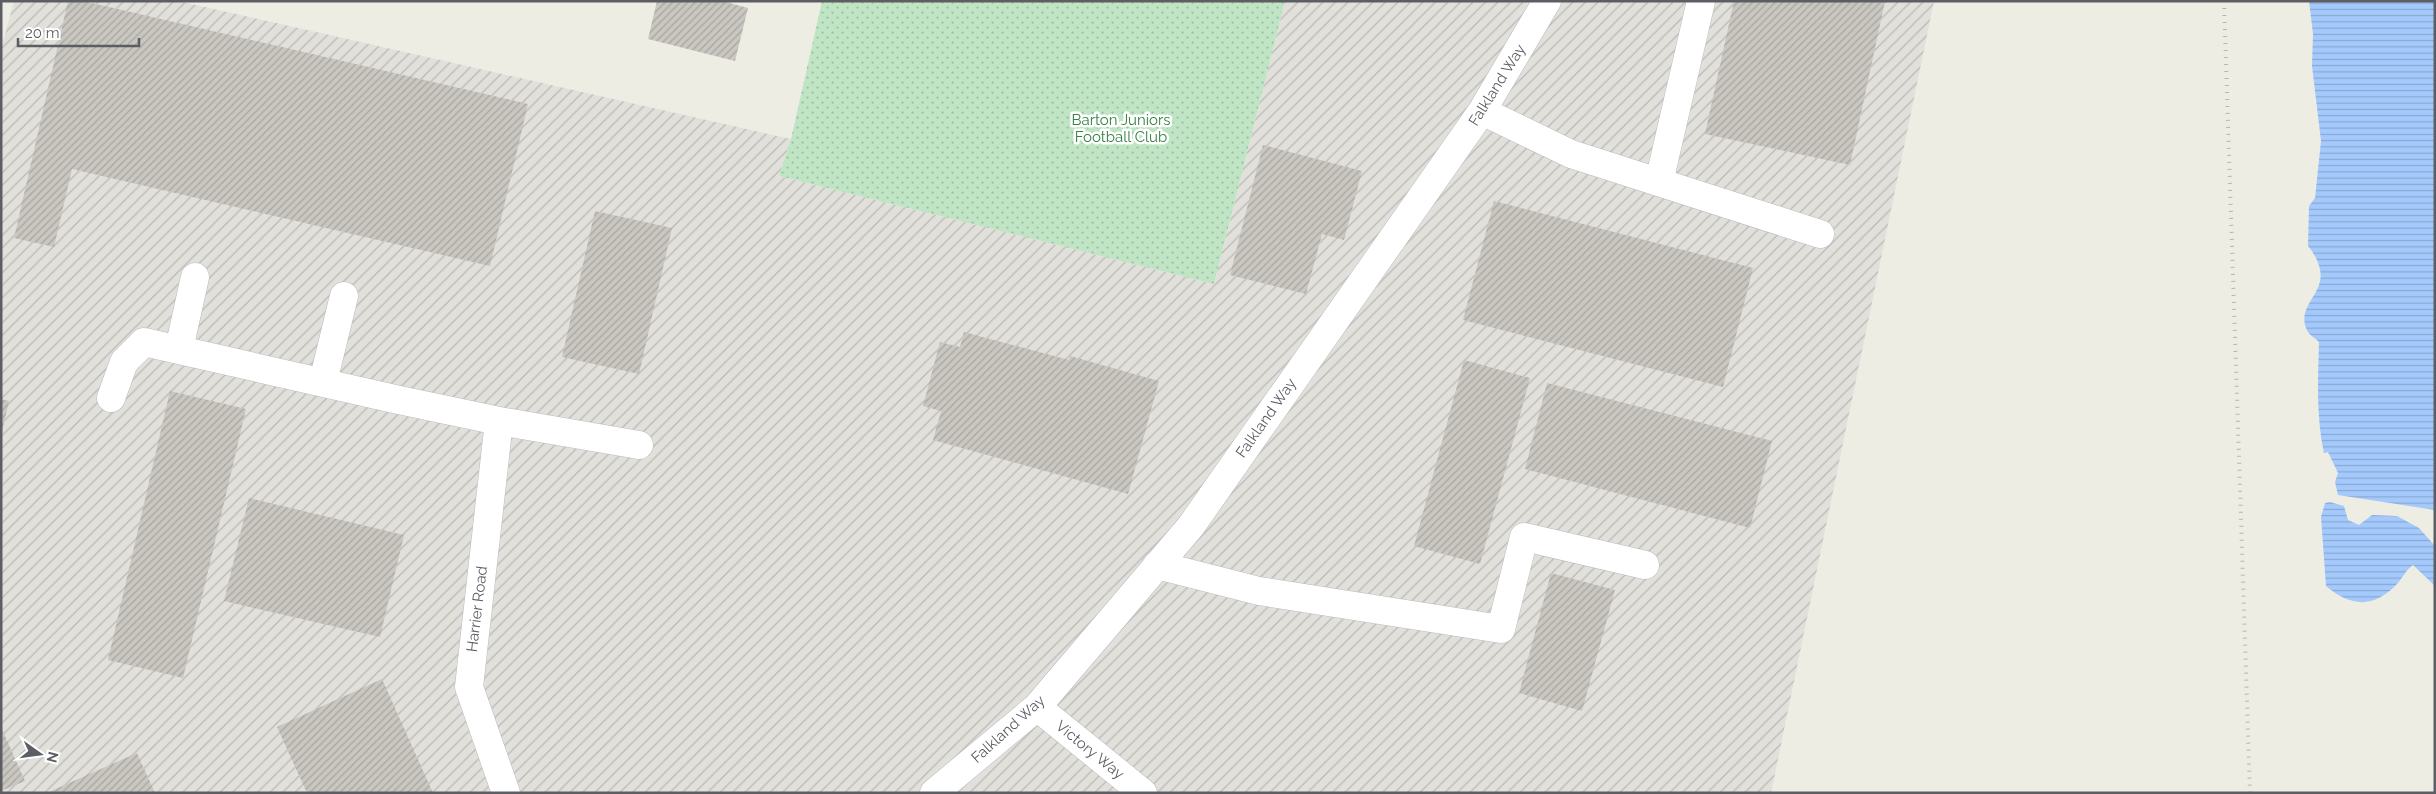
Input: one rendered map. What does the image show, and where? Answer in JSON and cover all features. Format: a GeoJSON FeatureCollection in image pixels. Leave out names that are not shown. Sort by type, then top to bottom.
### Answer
{"type":"FeatureCollection","features":[{"type":"Feature","properties":{"kind":"street","name":"Falkland Way"},"geometry":{"type":"LineString","coordinates":[[934,793],[1037,707],[1191,526],[1482,112],[1547,1]]}},
{"type":"Feature","properties":{"kind":"street"},"geometry":{"type":"LineString","coordinates":[[1659,182],[1701,1]]}},
{"type":"Feature","properties":{"kind":"street"},"geometry":{"type":"LineString","coordinates":[[1482,112],[1571,154],[1820,234]]}},
{"type":"Feature","properties":{"kind":"street"},"geometry":{"type":"LineString","coordinates":[[179,349],[194,278]]}},
{"type":"Feature","properties":{"kind":"street"},"geometry":{"type":"LineString","coordinates":[[323,382],[344,296]]}},
{"type":"Feature","properties":{"kind":"street"},"geometry":{"type":"LineString","coordinates":[[111,398],[124,362],[144,342],[499,421],[639,445]]}},
{"type":"Feature","properties":{"kind":"street","name":"Harrier Road"},"geometry":{"type":"LineString","coordinates":[[499,421],[468,687],[506,793]]}},
{"type":"Feature","properties":{"kind":"street"},"geometry":{"type":"LineString","coordinates":[[1157,565],[1259,591],[1501,629],[1524,537],[1645,565]]}},
{"type":"Feature","properties":{"kind":"street","name":"Victory Way"},"geometry":{"type":"LineString","coordinates":[[1037,707],[1144,793]]}},
{"type":"Feature","properties":{"kind":"shaded area"},"geometry":{"type":"Polygon","coordinates":[[[14,1],[178,1],[791,139],[779,176],[1214,284],[1285,1],[1934,1],[1771,793],[1,793],[1,50],[14,1]]]}},
{"type":"Feature","properties":{"kind":"green space","name":"Barton Juniors Football Club"},"geometry":{"type":"Polygon","coordinates":[[[822,1],[1285,1],[1214,284],[779,176],[791,139],[822,1]]]}},
{"type":"Feature","properties":{"kind":"water"},"geometry":{"type":"Polygon","coordinates":[[[2309,1],[2435,1],[2435,510],[2338,495],[2335,482],[2338,473],[2328,452],[2324,453],[2319,411],[2319,342],[2308,332],[2304,318],[2321,276],[2318,262],[2308,246],[2309,206],[2315,198],[2321,141],[2312,66],[2313,34],[2309,1]]]}},
{"type":"Feature","properties":{"kind":"water"},"geometry":{"type":"Polygon","coordinates":[[[2330,502],[2344,506],[2348,520],[2359,525],[2372,515],[2397,516],[2419,528],[2435,546],[2435,586],[2413,565],[2389,591],[2371,601],[2353,601],[2344,598],[2326,586],[2321,517],[2325,503],[2330,502]]]}},
{"type":"Feature","properties":{"kind":"building"},"geometry":{"type":"Polygon","coordinates":[[[68,1],[83,1],[528,104],[490,266],[72,169],[54,247],[14,238],[68,1]]]}},
{"type":"Feature","properties":{"kind":"building"},"geometry":{"type":"Polygon","coordinates":[[[657,1],[722,1],[748,8],[735,61],[648,39],[657,1]]]}},
{"type":"Feature","properties":{"kind":"building"},"geometry":{"type":"Polygon","coordinates":[[[1734,1],[1885,1],[1850,165],[1705,134],[1734,1]]]}},
{"type":"Feature","properties":{"kind":"building"},"geometry":{"type":"Polygon","coordinates":[[[1263,145],[1362,171],[1344,240],[1322,234],[1306,294],[1230,275],[1263,145]]]}},
{"type":"Feature","properties":{"kind":"building"},"geometry":{"type":"Polygon","coordinates":[[[1494,201],[1753,268],[1723,387],[1463,320],[1494,201]]]}},
{"type":"Feature","properties":{"kind":"building"},"geometry":{"type":"Polygon","coordinates":[[[595,211],[672,228],[639,374],[562,357],[595,211]]]}},
{"type":"Feature","properties":{"kind":"building"},"geometry":{"type":"Polygon","coordinates":[[[964,332],[1069,360],[1070,356],[1159,381],[1128,494],[933,440],[941,411],[923,406],[940,342],[960,347],[964,332]]]}},
{"type":"Feature","properties":{"kind":"building"},"geometry":{"type":"Polygon","coordinates":[[[1464,360],[1530,378],[1480,564],[1414,546],[1464,360]]]}},
{"type":"Feature","properties":{"kind":"building"},"geometry":{"type":"Polygon","coordinates":[[[1547,383],[1772,441],[1750,528],[1525,469],[1547,383]]]}},
{"type":"Feature","properties":{"kind":"building"},"geometry":{"type":"Polygon","coordinates":[[[170,391],[246,409],[183,678],[108,660],[170,391]]]}},
{"type":"Feature","properties":{"kind":"building"},"geometry":{"type":"Polygon","coordinates":[[[1,399],[9,401],[2,432],[1,432],[1,399]]]}},
{"type":"Feature","properties":{"kind":"building"},"geometry":{"type":"Polygon","coordinates":[[[249,498],[404,535],[380,637],[224,601],[249,498]]]}},
{"type":"Feature","properties":{"kind":"building"},"geometry":{"type":"Polygon","coordinates":[[[1551,573],[1615,590],[1582,711],[1519,693],[1551,573]]]}},
{"type":"Feature","properties":{"kind":"building"},"geometry":{"type":"Polygon","coordinates":[[[382,679],[433,793],[307,793],[277,727],[382,679]]]}},
{"type":"Feature","properties":{"kind":"building"},"geometry":{"type":"Polygon","coordinates":[[[1,727],[25,781],[1,791],[1,727]]]}},
{"type":"Feature","properties":{"kind":"building"},"geometry":{"type":"Polygon","coordinates":[[[137,753],[155,793],[52,793],[51,791],[137,753]]]}},
{"type":"Feature","properties":{"kind":"railway"},"geometry":{"type":"LineString","coordinates":[[2224,1],[2250,793]]}}]}
